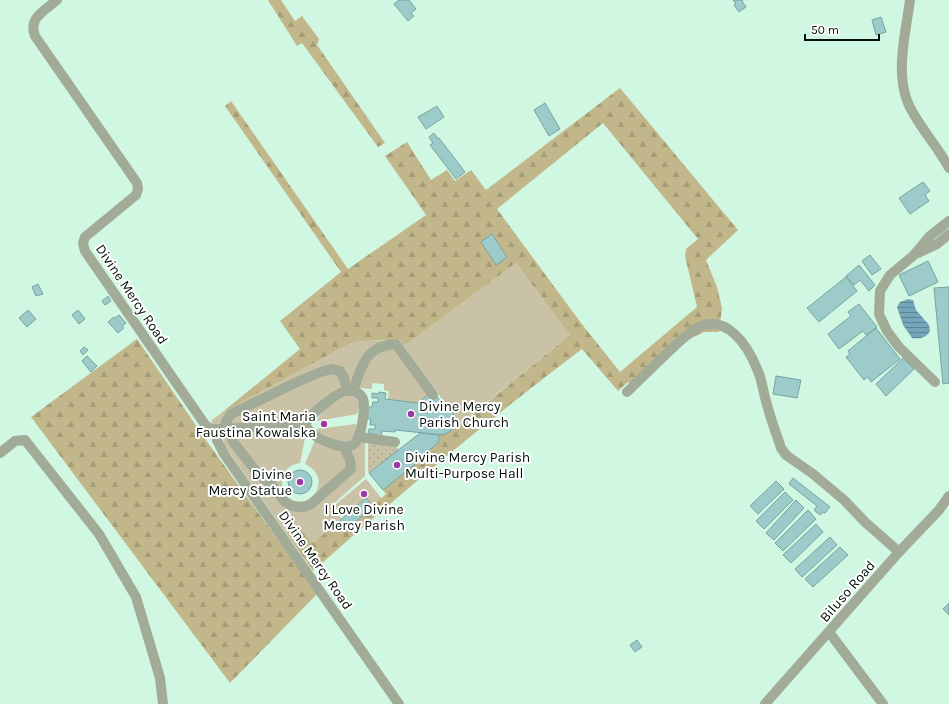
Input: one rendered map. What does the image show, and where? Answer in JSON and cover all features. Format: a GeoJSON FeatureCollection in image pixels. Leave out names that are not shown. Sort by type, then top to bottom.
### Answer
{"type":"FeatureCollection","features":[{"type":"Feature","properties":{"kind":"street","name":"Divine Mercy Road"},"geometry":{"type":"LineString","coordinates":[[57,0],[35,19],[32,28],[35,36],[137,183],[138,189],[136,195],[85,237],[83,244],[85,251],[206,426],[211,429],[222,429],[217,440],[224,454],[399,704]]}},
{"type":"Feature","properties":{"kind":"street"},"geometry":{"type":"LineString","coordinates":[[910,0],[902,68],[903,87],[908,103],[918,121],[949,168]]}},
{"type":"Feature","properties":{"kind":"street"},"geometry":{"type":"LineString","coordinates":[[936,382],[899,347],[887,331],[879,314],[880,291],[890,275],[913,256],[930,236],[949,221]]}},
{"type":"Feature","properties":{"kind":"street"},"geometry":{"type":"LineString","coordinates":[[913,256],[937,244],[949,234]]}},
{"type":"Feature","properties":{"kind":"street"},"geometry":{"type":"LineString","coordinates":[[627,392],[681,340],[697,328],[704,325],[715,324],[725,326],[736,335],[747,348],[758,370],[765,400],[781,448],[786,454],[844,500],[865,522],[900,552]]}},
{"type":"Feature","properties":{"kind":"street"},"geometry":{"type":"LineString","coordinates":[[350,391],[368,355],[379,348],[396,344],[433,395]]}},
{"type":"Feature","properties":{"kind":"street"},"geometry":{"type":"LineString","coordinates":[[222,429],[231,414],[321,372],[331,369],[340,371],[350,391]]}},
{"type":"Feature","properties":{"kind":"street"},"geometry":{"type":"LineString","coordinates":[[222,429],[305,426],[317,437],[344,447],[355,444],[359,437],[364,402],[362,397],[360,394],[350,391],[341,393],[331,399],[310,418],[305,426]]}},
{"type":"Feature","properties":{"kind":"street"},"geometry":{"type":"LineString","coordinates":[[222,429],[259,475],[273,486],[285,502],[292,506],[298,507],[304,506],[316,500],[351,469],[350,460],[344,447]]}},
{"type":"Feature","properties":{"kind":"street"},"geometry":{"type":"LineString","coordinates":[[359,437],[395,442]]}},
{"type":"Feature","properties":{"kind":"street"},"geometry":{"type":"LineString","coordinates":[[0,453],[15,441],[25,440],[99,534],[136,597],[160,678],[163,704]]}},
{"type":"Feature","properties":{"kind":"street","name":"Biluso Road"},"geometry":{"type":"LineString","coordinates":[[765,704],[939,510],[949,496]]}},
{"type":"Feature","properties":{"kind":"street"},"geometry":{"type":"LineString","coordinates":[[829,632],[883,704]]}},
{"type":"Feature","properties":{"kind":"shaded area"},"geometry":{"type":"Polygon","coordinates":[[[516,263],[570,335],[460,424],[404,346],[516,263]]]}},
{"type":"Feature","properties":{"kind":"shaded area"},"geometry":{"type":"Polygon","coordinates":[[[361,341],[385,341],[352,386],[295,421],[211,425],[212,420],[220,414],[349,344],[361,341]]]}},
{"type":"Feature","properties":{"kind":"shaded area"},"geometry":{"type":"Polygon","coordinates":[[[395,348],[429,394],[418,403],[388,399],[389,391],[384,390],[384,384],[372,383],[372,389],[359,388],[364,368],[380,351],[395,348]]]}},
{"type":"Feature","properties":{"kind":"shaded area"},"geometry":{"type":"Polygon","coordinates":[[[348,395],[358,399],[359,401],[357,414],[317,421],[326,409],[348,395]]]}},
{"type":"Feature","properties":{"kind":"shaded area"},"geometry":{"type":"Polygon","coordinates":[[[356,424],[355,434],[348,442],[338,441],[318,432],[317,429],[356,424]]]}},
{"type":"Feature","properties":{"kind":"shaded area"},"geometry":{"type":"Polygon","coordinates":[[[300,430],[306,433],[300,463],[291,466],[285,471],[282,478],[284,492],[289,498],[296,501],[304,501],[309,499],[318,488],[319,483],[317,475],[309,466],[305,464],[315,440],[325,445],[365,442],[365,476],[331,506],[342,519],[313,543],[296,526],[286,533],[225,446],[222,432],[300,430]]]}},
{"type":"Feature","properties":{"kind":"shaded area"},"geometry":{"type":"Polygon","coordinates":[[[368,443],[396,446],[399,450],[369,473],[368,443]]]}},
{"type":"Feature","properties":{"kind":"shaded area"},"geometry":{"type":"Polygon","coordinates":[[[366,479],[382,499],[373,507],[366,499],[344,517],[334,506],[366,479]]]}},
{"type":"Feature","properties":{"kind":"green space"},"geometry":{"type":"Polygon","coordinates":[[[268,0],[281,0],[295,21],[302,16],[319,39],[317,45],[385,143],[378,147],[302,43],[297,46],[268,0]]]}},
{"type":"Feature","properties":{"kind":"green space"},"geometry":{"type":"Polygon","coordinates":[[[620,88],[738,230],[706,260],[717,287],[722,308],[719,332],[704,332],[685,341],[635,389],[628,382],[618,391],[582,349],[445,457],[313,571],[286,533],[296,525],[313,543],[336,524],[343,532],[386,494],[383,490],[424,457],[423,455],[438,443],[439,435],[446,434],[451,430],[455,417],[461,424],[570,335],[516,263],[404,346],[400,340],[361,341],[349,344],[220,414],[300,349],[280,321],[341,272],[225,106],[231,101],[348,269],[426,215],[385,156],[407,142],[431,180],[447,170],[455,181],[471,170],[486,190],[620,88]],[[603,123],[497,209],[581,323],[620,372],[697,307],[685,256],[686,249],[698,239],[603,123]]]}},
{"type":"Feature","properties":{"kind":"green space"},"geometry":{"type":"Polygon","coordinates":[[[137,339],[208,443],[317,594],[230,683],[31,417],[137,339]]]}},
{"type":"Feature","properties":{"kind":"water"},"geometry":{"type":"Polygon","coordinates":[[[908,299],[913,300],[916,310],[929,325],[930,331],[922,338],[912,338],[903,325],[897,307],[900,302],[908,299]]]}},
{"type":"Feature","properties":{"kind":"building"},"geometry":{"type":"Polygon","coordinates":[[[399,0],[409,0],[416,9],[411,13],[414,16],[408,21],[394,4],[399,0]]]}},
{"type":"Feature","properties":{"kind":"building"},"geometry":{"type":"Polygon","coordinates":[[[733,0],[743,0],[742,1],[746,7],[739,12],[734,5],[736,4],[733,0]]]}},
{"type":"Feature","properties":{"kind":"building"},"geometry":{"type":"Polygon","coordinates":[[[881,17],[886,32],[876,35],[872,20],[881,17]]]}},
{"type":"Feature","properties":{"kind":"building"},"geometry":{"type":"Polygon","coordinates":[[[545,103],[560,129],[549,136],[534,110],[545,103]]]}},
{"type":"Feature","properties":{"kind":"building"},"geometry":{"type":"Polygon","coordinates":[[[437,106],[444,117],[426,129],[418,117],[437,106]]]}},
{"type":"Feature","properties":{"kind":"building"},"geometry":{"type":"Polygon","coordinates":[[[434,133],[465,172],[456,179],[430,145],[433,143],[429,137],[434,133]]]}},
{"type":"Feature","properties":{"kind":"building"},"geometry":{"type":"Polygon","coordinates":[[[923,182],[930,191],[925,195],[929,201],[910,214],[899,198],[923,182]]]}},
{"type":"Feature","properties":{"kind":"building"},"geometry":{"type":"Polygon","coordinates":[[[492,234],[507,257],[496,265],[481,242],[492,234]]]}},
{"type":"Feature","properties":{"kind":"building"},"geometry":{"type":"Polygon","coordinates":[[[870,255],[881,269],[872,275],[862,261],[870,255]]]}},
{"type":"Feature","properties":{"kind":"building"},"geometry":{"type":"Polygon","coordinates":[[[928,261],[938,282],[909,296],[899,275],[928,261]]]}},
{"type":"Feature","properties":{"kind":"building"},"geometry":{"type":"Polygon","coordinates":[[[859,265],[875,285],[869,291],[860,280],[854,285],[846,276],[859,265]]]}},
{"type":"Feature","properties":{"kind":"building"},"geometry":{"type":"Polygon","coordinates":[[[846,277],[857,291],[819,322],[807,308],[846,277]]]}},
{"type":"Feature","properties":{"kind":"building"},"geometry":{"type":"Polygon","coordinates":[[[38,284],[43,294],[36,296],[32,287],[38,284]]]}},
{"type":"Feature","properties":{"kind":"building"},"geometry":{"type":"Polygon","coordinates":[[[949,287],[949,383],[943,384],[934,288],[949,287]]]}},
{"type":"Feature","properties":{"kind":"building"},"geometry":{"type":"Polygon","coordinates":[[[108,296],[111,301],[105,305],[102,301],[108,296]]]}},
{"type":"Feature","properties":{"kind":"building"},"geometry":{"type":"Polygon","coordinates":[[[859,304],[877,327],[866,335],[863,331],[839,349],[828,334],[851,316],[848,312],[859,304]]]}},
{"type":"Feature","properties":{"kind":"building"},"geometry":{"type":"Polygon","coordinates":[[[28,310],[36,319],[27,327],[19,318],[28,310]]]}},
{"type":"Feature","properties":{"kind":"building"},"geometry":{"type":"Polygon","coordinates":[[[78,310],[85,319],[79,324],[72,315],[78,310]]]}},
{"type":"Feature","properties":{"kind":"building"},"geometry":{"type":"Polygon","coordinates":[[[119,315],[126,323],[122,326],[124,328],[118,333],[108,322],[119,315]]]}},
{"type":"Feature","properties":{"kind":"building"},"geometry":{"type":"Polygon","coordinates":[[[876,328],[900,359],[871,382],[868,377],[864,380],[846,357],[850,354],[848,351],[876,328]]]}},
{"type":"Feature","properties":{"kind":"building"},"geometry":{"type":"Polygon","coordinates":[[[84,347],[88,350],[83,355],[80,351],[84,347]]]}},
{"type":"Feature","properties":{"kind":"building"},"geometry":{"type":"Polygon","coordinates":[[[87,356],[97,366],[91,372],[82,361],[87,356]]]}},
{"type":"Feature","properties":{"kind":"building"},"geometry":{"type":"Polygon","coordinates":[[[903,358],[914,369],[886,396],[876,384],[903,358]]]}},
{"type":"Feature","properties":{"kind":"building"},"geometry":{"type":"Polygon","coordinates":[[[776,376],[801,380],[797,398],[773,394],[776,376]]]}},
{"type":"Feature","properties":{"kind":"building","name":"Divine Mercy Parish Church"},"geometry":{"type":"Polygon","coordinates":[[[379,392],[386,393],[385,399],[418,403],[429,394],[436,395],[444,406],[449,408],[454,415],[454,427],[451,431],[443,435],[395,430],[395,432],[382,431],[381,436],[368,433],[369,429],[375,429],[375,425],[370,425],[371,419],[367,419],[368,407],[372,407],[373,402],[378,402],[378,398],[372,398],[372,393],[379,394],[379,392]]]}},
{"type":"Feature","properties":{"kind":"building","name":"Divine Mercy Parish Multi-Purpose Hall"},"geometry":{"type":"Polygon","coordinates":[[[420,433],[439,435],[438,443],[423,455],[424,457],[383,490],[369,473],[420,433]]]}},
{"type":"Feature","properties":{"kind":"building"},"geometry":{"type":"Polygon","coordinates":[[[300,470],[309,473],[312,482],[309,491],[300,494],[291,491],[288,482],[291,473],[300,470]]]}},
{"type":"Feature","properties":{"kind":"building"},"geometry":{"type":"Polygon","coordinates":[[[793,478],[830,507],[825,513],[823,512],[820,515],[814,510],[817,506],[789,484],[793,478]]]}},
{"type":"Feature","properties":{"kind":"building"},"geometry":{"type":"Polygon","coordinates":[[[776,481],[784,489],[758,514],[750,506],[776,481]]]}},
{"type":"Feature","properties":{"kind":"building"},"geometry":{"type":"Polygon","coordinates":[[[785,492],[793,500],[764,529],[756,521],[785,492]]]}},
{"type":"Feature","properties":{"kind":"building"},"geometry":{"type":"Polygon","coordinates":[[[366,498],[373,507],[343,532],[336,524],[366,498]]]}},
{"type":"Feature","properties":{"kind":"building"},"geometry":{"type":"Polygon","coordinates":[[[796,500],[804,508],[774,540],[766,533],[796,500]]]}},
{"type":"Feature","properties":{"kind":"building"},"geometry":{"type":"Polygon","coordinates":[[[808,510],[816,519],[783,551],[775,543],[808,510]]]}},
{"type":"Feature","properties":{"kind":"building"},"geometry":{"type":"Polygon","coordinates":[[[816,524],[823,532],[791,563],[783,555],[816,524]]]}},
{"type":"Feature","properties":{"kind":"building"},"geometry":{"type":"Polygon","coordinates":[[[830,537],[837,545],[802,577],[795,569],[830,537]]]}},
{"type":"Feature","properties":{"kind":"building"},"geometry":{"type":"Polygon","coordinates":[[[840,547],[848,555],[813,587],[805,579],[840,547]]]}},
{"type":"Feature","properties":{"kind":"building"},"geometry":{"type":"Polygon","coordinates":[[[949,603],[949,615],[943,609],[949,603]]]}},
{"type":"Feature","properties":{"kind":"building"},"geometry":{"type":"Polygon","coordinates":[[[637,640],[642,647],[635,652],[630,645],[637,640]]]}},
{"type":"Feature","properties":{"kind":"place","name":"Divine Mercy Parish Church"},"geometry":{"type":"Point","coordinates":[411,414]}},
{"type":"Feature","properties":{"kind":"place","name":"Saint Maria Faustina Kowalska"},"geometry":{"type":"Point","coordinates":[324,424]}},
{"type":"Feature","properties":{"kind":"place","name":"Divine Mercy Parish Multi-Purpose Hall"},"geometry":{"type":"Point","coordinates":[397,465]}},
{"type":"Feature","properties":{"kind":"place","name":"Divine Mercy Statue"},"geometry":{"type":"Point","coordinates":[300,482]}},
{"type":"Feature","properties":{"kind":"place","name":"I Love Divine Mercy Parish"},"geometry":{"type":"Point","coordinates":[364,494]}}]}
